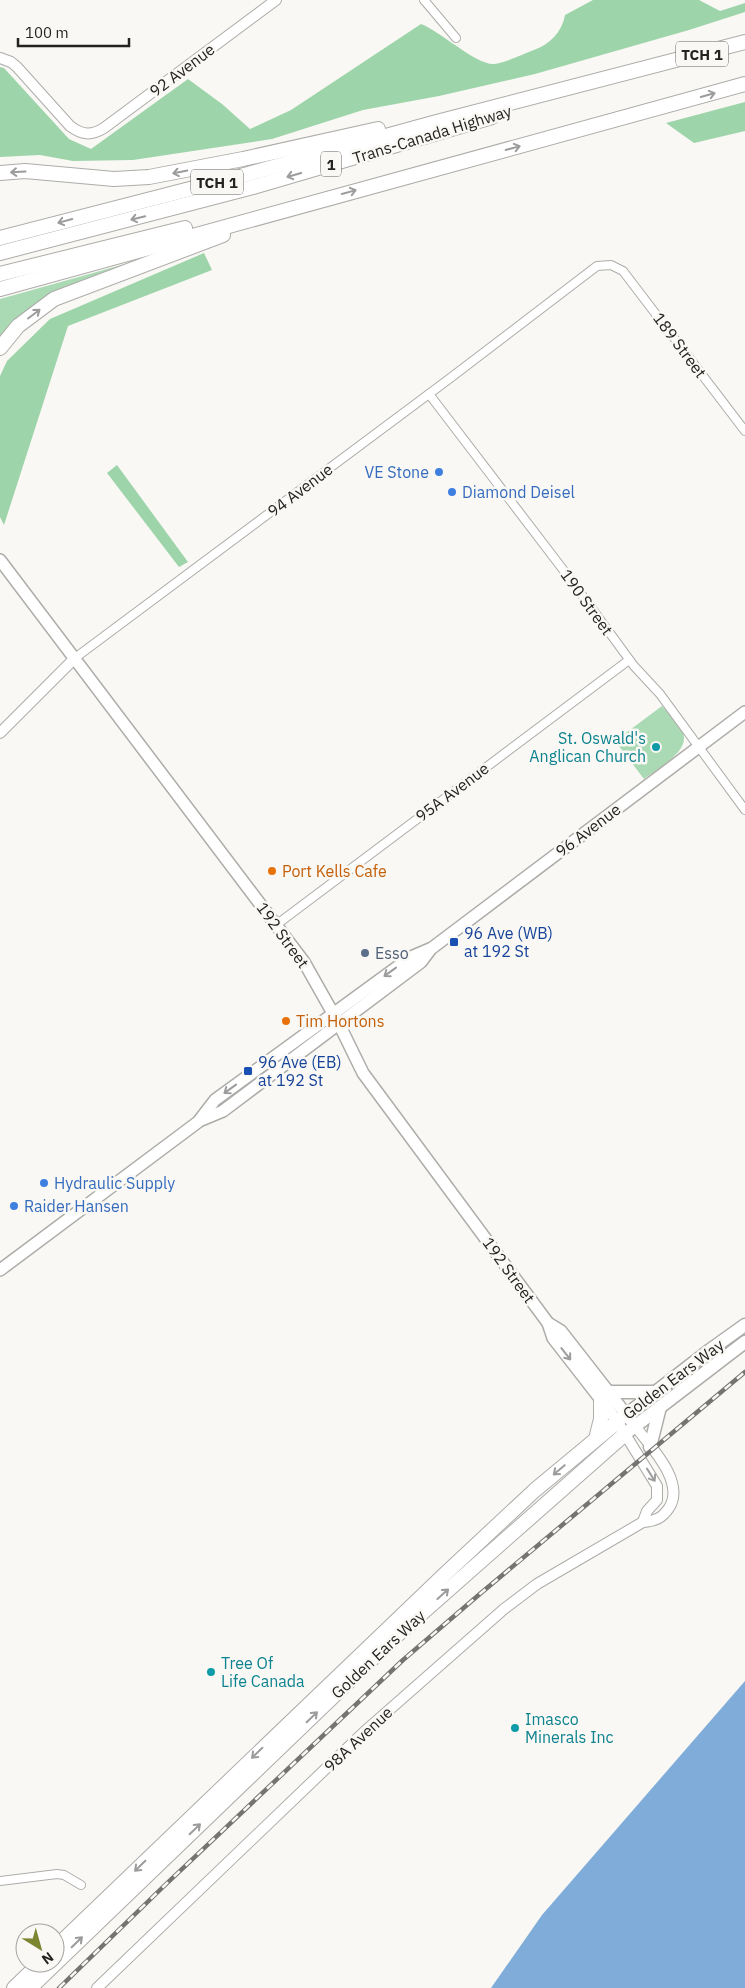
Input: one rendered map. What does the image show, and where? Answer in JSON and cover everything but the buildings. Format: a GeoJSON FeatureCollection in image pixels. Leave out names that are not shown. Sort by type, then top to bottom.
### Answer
{"type":"FeatureCollection","features":[{"type":"Feature","properties":{"kind":"highway","name":"Trans-Canada Highway"},"geometry":{"type":"LineString","coordinates":[[0,238],[257,171],[433,122],[745,42]]}},
{"type":"Feature","properties":{"kind":"highway","name":"Trans-Canada Highway"},"geometry":{"type":"LineString","coordinates":[[0,253],[253,187],[660,65]]}},
{"type":"Feature","properties":{"kind":"highway","name":"Trans-Canada Highway"},"geometry":{"type":"LineString","coordinates":[[0,289],[745,84]]}},
{"type":"Feature","properties":{"kind":"highway"},"geometry":{"type":"LineString","coordinates":[[0,173],[25,171],[102,178],[149,177],[243,159],[385,127],[433,122]]}},
{"type":"Feature","properties":{"kind":"highway"},"geometry":{"type":"LineString","coordinates":[[0,348],[18,326],[54,299],[302,205]]}},
{"type":"Feature","properties":{"kind":"highway","name":"Trans-Canada Highway"},"geometry":{"type":"LineString","coordinates":[[0,274],[180,229],[262,216]]}},
{"type":"Feature","properties":{"kind":"highway"},"geometry":{"type":"LineString","coordinates":[[596,1438],[605,1396]]}},
{"type":"Feature","properties":{"kind":"highway","name":"Golden Ears Way"},"geometry":{"type":"LineString","coordinates":[[65,1938],[444,1575],[536,1490],[622,1418]]}},
{"type":"Feature","properties":{"kind":"highway","name":"Golden Ears Way"},"geometry":{"type":"LineString","coordinates":[[21,1986],[390,1642],[630,1430]]}},
{"type":"Feature","properties":{"kind":"highway","name":"Golden Ears Way"},"geometry":{"type":"LineString","coordinates":[[21,1986],[32,1973]]}},
{"type":"Feature","properties":{"kind":"main road","name":"192 Street"},"geometry":{"type":"LineString","coordinates":[[0,560],[304,962],[336,1019],[363,1073],[548,1323],[553,1338],[605,1396],[630,1430]]}},
{"type":"Feature","properties":{"kind":"main road","name":"96 Avenue"},"geometry":{"type":"LineString","coordinates":[[0,1270],[198,1122],[215,1100],[336,1019],[411,957],[432,948],[745,712]]}},
{"type":"Feature","properties":{"kind":"main road","name":"Golden Ears Way"},"geometry":{"type":"LineString","coordinates":[[622,1418],[745,1325]]}},
{"type":"Feature","properties":{"kind":"main road","name":"Golden Ears Way"},"geometry":{"type":"LineString","coordinates":[[630,1430],[745,1342]]}},
{"type":"Feature","properties":{"kind":"main road"},"geometry":{"type":"LineString","coordinates":[[605,1396],[655,1392]]}},
{"type":"Feature","properties":{"kind":"main road"},"geometry":{"type":"LineString","coordinates":[[650,1447],[660,1407]]}},
{"type":"Feature","properties":{"kind":"street","name":"92 Avenue"},"geometry":{"type":"LineString","coordinates":[[0,58],[17,66],[70,126],[84,134],[92,134],[104,128],[276,0]]}},
{"type":"Feature","properties":{"kind":"street"},"geometry":{"type":"LineString","coordinates":[[424,0],[456,38]]}},
{"type":"Feature","properties":{"kind":"street","name":"94 Avenue"},"geometry":{"type":"LineString","coordinates":[[0,733],[75,658],[597,266],[611,264]]}},
{"type":"Feature","properties":{"kind":"street","name":"189 Street"},"geometry":{"type":"LineString","coordinates":[[611,264],[623,271],[745,430]]}},
{"type":"Feature","properties":{"kind":"street","name":"190 Street"},"geometry":{"type":"LineString","coordinates":[[429,394],[630,660],[660,694],[745,810]]}},
{"type":"Feature","properties":{"kind":"street","name":"95A Avenue"},"geometry":{"type":"LineString","coordinates":[[276,925],[630,660]]}},
{"type":"Feature","properties":{"kind":"street","name":"192 Street"},"geometry":{"type":"LineString","coordinates":[[630,1430],[650,1447],[668,1472],[673,1488],[674,1496],[672,1503],[662,1516],[655,1521],[644,1522],[647,1511],[657,1500],[658,1486],[630,1430]]}},
{"type":"Feature","properties":{"kind":"street","name":"98A Avenue"},"geometry":{"type":"LineString","coordinates":[[97,1988],[364,1732],[504,1609],[537,1584],[644,1522]]}},
{"type":"Feature","properties":{"kind":"street"},"geometry":{"type":"LineString","coordinates":[[0,1881],[57,1874],[64,1875],[81,1885]]}},
{"type":"Feature","properties":{"kind":"green space"},"geometry":{"type":"Polygon","coordinates":[[[593,0],[699,0],[720,11],[745,3],[745,12],[535,74],[439,96],[363,110],[272,139],[133,160],[73,161],[40,155],[0,157],[0,67],[4,68],[69,139],[91,149],[188,79],[222,104],[250,129],[291,110],[421,24],[438,33],[468,54],[486,63],[494,64],[514,58],[550,41],[561,27],[565,15],[593,0]]]}},
{"type":"Feature","properties":{"kind":"green space"},"geometry":{"type":"Polygon","coordinates":[[[745,102],[745,131],[694,143],[666,123],[745,102]]]}},
{"type":"Feature","properties":{"kind":"green space"},"geometry":{"type":"Polygon","coordinates":[[[204,253],[212,270],[68,326],[4,525],[0,517],[0,376],[7,361],[50,319],[204,253]]]}},
{"type":"Feature","properties":{"kind":"green space"},"geometry":{"type":"Polygon","coordinates":[[[125,264],[126,266],[80,283],[0,340],[0,299],[125,264]]]}},
{"type":"Feature","properties":{"kind":"green space"},"geometry":{"type":"Polygon","coordinates":[[[117,465],[188,562],[179,567],[107,473],[117,465]]]}},
{"type":"Feature","properties":{"kind":"green space"},"geometry":{"type":"Polygon","coordinates":[[[662,706],[682,731],[683,745],[672,758],[644,779],[615,741],[662,706]]]}},
{"type":"Feature","properties":{"kind":"water"},"geometry":{"type":"Polygon","coordinates":[[[745,1681],[745,1988],[491,1988],[542,1915],[745,1681]]]}},
{"type":"Feature","properties":{"kind":"railway"},"geometry":{"type":"LineString","coordinates":[[59,1988],[403,1660],[745,1372]]}},
{"type":"Feature","properties":{"kind":"place","name":"VE Stone"},"geometry":{"type":"Point","coordinates":[439,472]}},
{"type":"Feature","properties":{"kind":"place","name":"Diamond Deisel"},"geometry":{"type":"Point","coordinates":[452,492]}},
{"type":"Feature","properties":{"kind":"place","name":"St. Oswald's Anglican Church"},"geometry":{"type":"Point","coordinates":[656,747]}},
{"type":"Feature","properties":{"kind":"place","name":"Port Kells Cafe"},"geometry":{"type":"Point","coordinates":[272,871]}},
{"type":"Feature","properties":{"kind":"place","name":"96 Ave (WB) at 192 St"},"geometry":{"type":"Point","coordinates":[454,942]}},
{"type":"Feature","properties":{"kind":"place","name":"Esso"},"geometry":{"type":"Point","coordinates":[365,953]}},
{"type":"Feature","properties":{"kind":"place","name":"Tim Hortons"},"geometry":{"type":"Point","coordinates":[286,1021]}},
{"type":"Feature","properties":{"kind":"place","name":"96 Ave (EB) at 192 St"},"geometry":{"type":"Point","coordinates":[248,1071]}},
{"type":"Feature","properties":{"kind":"place","name":"Hydraulic Supply"},"geometry":{"type":"Point","coordinates":[44,1183]}},
{"type":"Feature","properties":{"kind":"place","name":"Raider Hansen"},"geometry":{"type":"Point","coordinates":[14,1206]}},
{"type":"Feature","properties":{"kind":"place","name":"Tree Of Life Canada"},"geometry":{"type":"Point","coordinates":[211,1672]}},
{"type":"Feature","properties":{"kind":"place","name":"Imasco Minerals Inc"},"geometry":{"type":"Point","coordinates":[515,1728]}}]}
